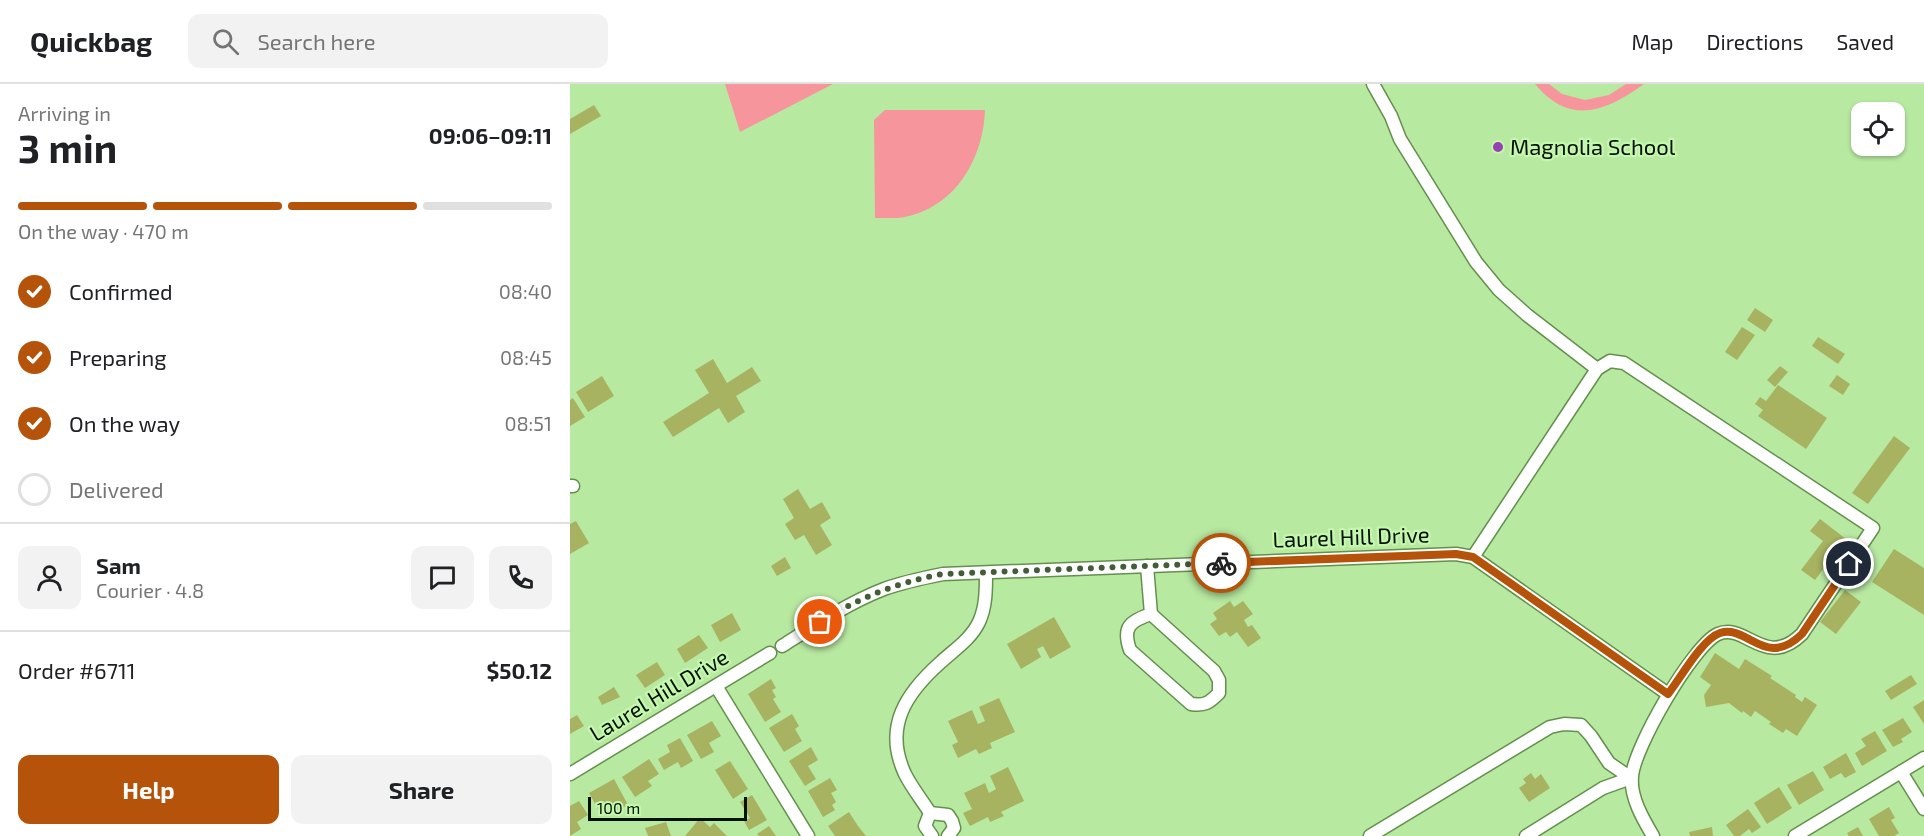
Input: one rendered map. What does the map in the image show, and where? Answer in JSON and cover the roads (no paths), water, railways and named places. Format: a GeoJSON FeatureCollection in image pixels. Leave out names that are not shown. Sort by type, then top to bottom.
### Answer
{"type":"FeatureCollection","features":[{"type":"Feature","properties":{"kind":"street"},"geometry":{"type":"LineString","coordinates":[[1373,84],[1391,116],[1400,140],[1476,262],[1499,290],[1527,315],[1597,369]]}},
{"type":"Feature","properties":{"kind":"street"},"geometry":{"type":"LineString","coordinates":[[1653,836],[1635,800],[1631,778],[1634,760],[1668,694],[1708,640],[1720,633],[1734,632],[1760,646],[1780,648],[1793,643],[1802,634],[1873,528],[1624,363],[1610,361],[1597,369],[1473,557],[1668,694]]}},
{"type":"Feature","properties":{"kind":"street","name":"Laurel Hill Drive"},"geometry":{"type":"LineString","coordinates":[[782,645],[840,610],[883,590],[912,580],[943,574],[1456,554],[1473,557]]}},
{"type":"Feature","properties":{"kind":"street"},"geometry":{"type":"LineString","coordinates":[[1147,566],[1151,614],[1214,671],[1219,680],[1219,693],[1210,702],[1203,706],[1191,704],[1130,650],[1126,639],[1127,630],[1135,619],[1151,614]]}},
{"type":"Feature","properties":{"kind":"street"},"geometry":{"type":"LineString","coordinates":[[930,813],[905,773],[896,741],[897,722],[907,699],[926,675],[970,637],[979,622],[986,599],[986,573]]}},
{"type":"Feature","properties":{"kind":"street","name":"Laurel Hill Drive"},"geometry":{"type":"LineString","coordinates":[[570,774],[770,653]]}},
{"type":"Feature","properties":{"kind":"street"},"geometry":{"type":"LineString","coordinates":[[716,686],[808,836]]}},
{"type":"Feature","properties":{"kind":"street"},"geometry":{"type":"LineString","coordinates":[[1370,836],[1550,727],[1564,724],[1581,725],[1609,763],[1631,778]]}},
{"type":"Feature","properties":{"kind":"street"},"geometry":{"type":"LineString","coordinates":[[1795,836],[1924,758]]}},
{"type":"Feature","properties":{"kind":"street"},"geometry":{"type":"LineString","coordinates":[[1901,772],[1924,809]]}},
{"type":"Feature","properties":{"kind":"street"},"geometry":{"type":"LineString","coordinates":[[1526,836],[1603,788],[1631,778]]}},
{"type":"Feature","properties":{"kind":"street"},"geometry":{"type":"LineString","coordinates":[[930,813],[925,826],[932,836]]}},
{"type":"Feature","properties":{"kind":"street"},"geometry":{"type":"LineString","coordinates":[[930,813],[948,815],[954,828],[948,836]]}},
{"type":"Feature","properties":{"kind":"place","name":"Magnolia School"},"geometry":{"type":"Point","coordinates":[1498,147]}}]}
